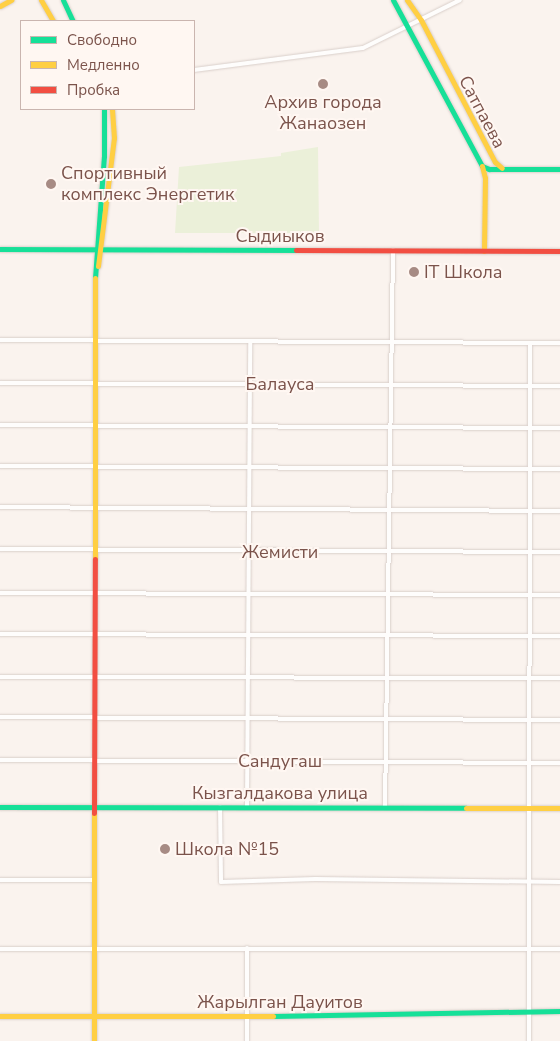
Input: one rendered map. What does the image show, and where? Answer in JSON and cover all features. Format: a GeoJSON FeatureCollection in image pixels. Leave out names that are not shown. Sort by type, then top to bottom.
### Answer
{"type":"FeatureCollection","features":[{"type":"Feature","properties":{"kind":"street"},"geometry":{"type":"LineString","coordinates":[[0,6],[11,0]]}},
{"type":"Feature","properties":{"kind":"street"},"geometry":{"type":"LineString","coordinates":[[41,0],[52,20]]}},
{"type":"Feature","properties":{"kind":"street"},"geometry":{"type":"LineString","coordinates":[[62,0],[71,20]]}},
{"type":"Feature","properties":{"kind":"street","name":"Сатпаева"},"geometry":{"type":"LineString","coordinates":[[393,0],[409,26],[412,38],[482,166],[490,169],[492,158],[421,20],[407,0]]}},
{"type":"Feature","properties":{"kind":"street"},"geometry":{"type":"LineString","coordinates":[[195,70],[363,48],[460,0]]}},
{"type":"Feature","properties":{"kind":"street"},"geometry":{"type":"LineString","coordinates":[[94,1041],[97,807],[97,282],[95,250],[104,156],[104,110]]}},
{"type":"Feature","properties":{"kind":"street"},"geometry":{"type":"LineString","coordinates":[[97,282],[114,138],[112,110]]}},
{"type":"Feature","properties":{"kind":"street"},"geometry":{"type":"LineString","coordinates":[[492,158],[503,169]]}},
{"type":"Feature","properties":{"kind":"street"},"geometry":{"type":"LineString","coordinates":[[482,166],[485,178],[484,251]]}},
{"type":"Feature","properties":{"kind":"street"},"geometry":{"type":"LineString","coordinates":[[485,178],[490,169],[560,169]]}},
{"type":"Feature","properties":{"kind":"street","name":"Сыдиыков"},"geometry":{"type":"LineString","coordinates":[[0,249],[560,251]]}},
{"type":"Feature","properties":{"kind":"street"},"geometry":{"type":"LineString","coordinates":[[385,808],[389,636],[387,510],[393,250]]}},
{"type":"Feature","properties":{"kind":"street"},"geometry":{"type":"LineString","coordinates":[[0,340],[560,343]]}},
{"type":"Feature","properties":{"kind":"street"},"geometry":{"type":"LineString","coordinates":[[247,806],[250,718],[250,341]]}},
{"type":"Feature","properties":{"kind":"street"},"geometry":{"type":"LineString","coordinates":[[529,1041],[528,720],[530,678],[528,594],[530,342]]}},
{"type":"Feature","properties":{"kind":"street","name":"Балауса"},"geometry":{"type":"LineString","coordinates":[[0,383],[560,386]]}},
{"type":"Feature","properties":{"kind":"street"},"geometry":{"type":"LineString","coordinates":[[0,425],[560,428]]}},
{"type":"Feature","properties":{"kind":"street"},"geometry":{"type":"LineString","coordinates":[[0,466],[560,469]]}},
{"type":"Feature","properties":{"kind":"street"},"geometry":{"type":"LineString","coordinates":[[0,507],[560,511]]}},
{"type":"Feature","properties":{"kind":"street","name":"Жемисти"},"geometry":{"type":"LineString","coordinates":[[0,549],[250,552],[560,552]]}},
{"type":"Feature","properties":{"kind":"street"},"geometry":{"type":"LineString","coordinates":[[0,593],[560,595]]}},
{"type":"Feature","properties":{"kind":"street"},"geometry":{"type":"LineString","coordinates":[[0,634],[560,636]]}},
{"type":"Feature","properties":{"kind":"street"},"geometry":{"type":"LineString","coordinates":[[0,676],[560,678]]}},
{"type":"Feature","properties":{"kind":"street"},"geometry":{"type":"LineString","coordinates":[[0,717],[560,720]]}},
{"type":"Feature","properties":{"kind":"street","name":"Сандугаш"},"geometry":{"type":"LineString","coordinates":[[0,760],[97,759],[247,762],[560,763]]}},
{"type":"Feature","properties":{"kind":"street"},"geometry":{"type":"LineString","coordinates":[[220,806],[221,882],[315,879],[560,882]]}},
{"type":"Feature","properties":{"kind":"street","name":"Кызгалдакова улица"},"geometry":{"type":"LineString","coordinates":[[0,807],[560,808]]}},
{"type":"Feature","properties":{"kind":"street"},"geometry":{"type":"LineString","coordinates":[[0,880],[95,880]]}},
{"type":"Feature","properties":{"kind":"street"},"geometry":{"type":"LineString","coordinates":[[247,948],[247,1041]]}},
{"type":"Feature","properties":{"kind":"street"},"geometry":{"type":"LineString","coordinates":[[0,949],[560,949]]}},
{"type":"Feature","properties":{"kind":"street","name":"Жарылган Дауитов"},"geometry":{"type":"LineString","coordinates":[[0,1016],[248,1014],[368,1016],[530,1010],[560,1011]]}},
{"type":"Feature","properties":{"kind":"green space"},"geometry":{"type":"Polygon","coordinates":[[[318,147],[319,233],[175,233],[179,167],[281,156],[281,153],[318,147]]]}},
{"type":"Feature","properties":{"kind":"traffic: fast"},"geometry":{"type":"LineString","coordinates":[[63,0],[73,20]]}},
{"type":"Feature","properties":{"kind":"traffic: fast"},"geometry":{"type":"LineString","coordinates":[[393,0],[482,166],[489,169],[560,169]]}},
{"type":"Feature","properties":{"kind":"traffic: fast"},"geometry":{"type":"LineString","coordinates":[[95,278],[104,156],[104,110]]}},
{"type":"Feature","properties":{"kind":"traffic: fast"},"geometry":{"type":"LineString","coordinates":[[0,249],[296,250]]}},
{"type":"Feature","properties":{"kind":"traffic: fast"},"geometry":{"type":"LineString","coordinates":[[0,807],[466,808]]}},
{"type":"Feature","properties":{"kind":"traffic: fast"},"geometry":{"type":"LineString","coordinates":[[273,1016],[560,1011]]}},
{"type":"Feature","properties":{"kind":"traffic: slow"},"geometry":{"type":"LineString","coordinates":[[0,6],[11,0]]}},
{"type":"Feature","properties":{"kind":"traffic: slow"},"geometry":{"type":"LineString","coordinates":[[41,0],[52,20]]}},
{"type":"Feature","properties":{"kind":"traffic: slow"},"geometry":{"type":"LineString","coordinates":[[407,0],[421,20],[495,162],[502,168]]}},
{"type":"Feature","properties":{"kind":"traffic: slow"},"geometry":{"type":"LineString","coordinates":[[98,266],[114,138],[112,110]]}},
{"type":"Feature","properties":{"kind":"traffic: slow"},"geometry":{"type":"LineString","coordinates":[[482,166],[485,178],[484,251]]}},
{"type":"Feature","properties":{"kind":"traffic: slow"},"geometry":{"type":"LineString","coordinates":[[95,278],[95,559]]}},
{"type":"Feature","properties":{"kind":"traffic: slow"},"geometry":{"type":"LineString","coordinates":[[466,808],[560,808]]}},
{"type":"Feature","properties":{"kind":"traffic: slow"},"geometry":{"type":"LineString","coordinates":[[94,813],[94,1041]]}},
{"type":"Feature","properties":{"kind":"traffic: slow"},"geometry":{"type":"LineString","coordinates":[[0,1016],[273,1016]]}},
{"type":"Feature","properties":{"kind":"traffic: jam"},"geometry":{"type":"LineString","coordinates":[[296,250],[560,251]]}},
{"type":"Feature","properties":{"kind":"traffic: jam"},"geometry":{"type":"LineString","coordinates":[[94,813],[95,559]]}},
{"type":"Feature","properties":{"kind":"place","name":"Архив города Жанаозен"},"geometry":{"type":"Point","coordinates":[323,84]}},
{"type":"Feature","properties":{"kind":"place","name":"Спортивный комплекс Энергетик"},"geometry":{"type":"Point","coordinates":[51,184]}},
{"type":"Feature","properties":{"kind":"place","name":"IT Школа"},"geometry":{"type":"Point","coordinates":[414,272]}},
{"type":"Feature","properties":{"kind":"place","name":"Школа №15"},"geometry":{"type":"Point","coordinates":[165,849]}}]}
